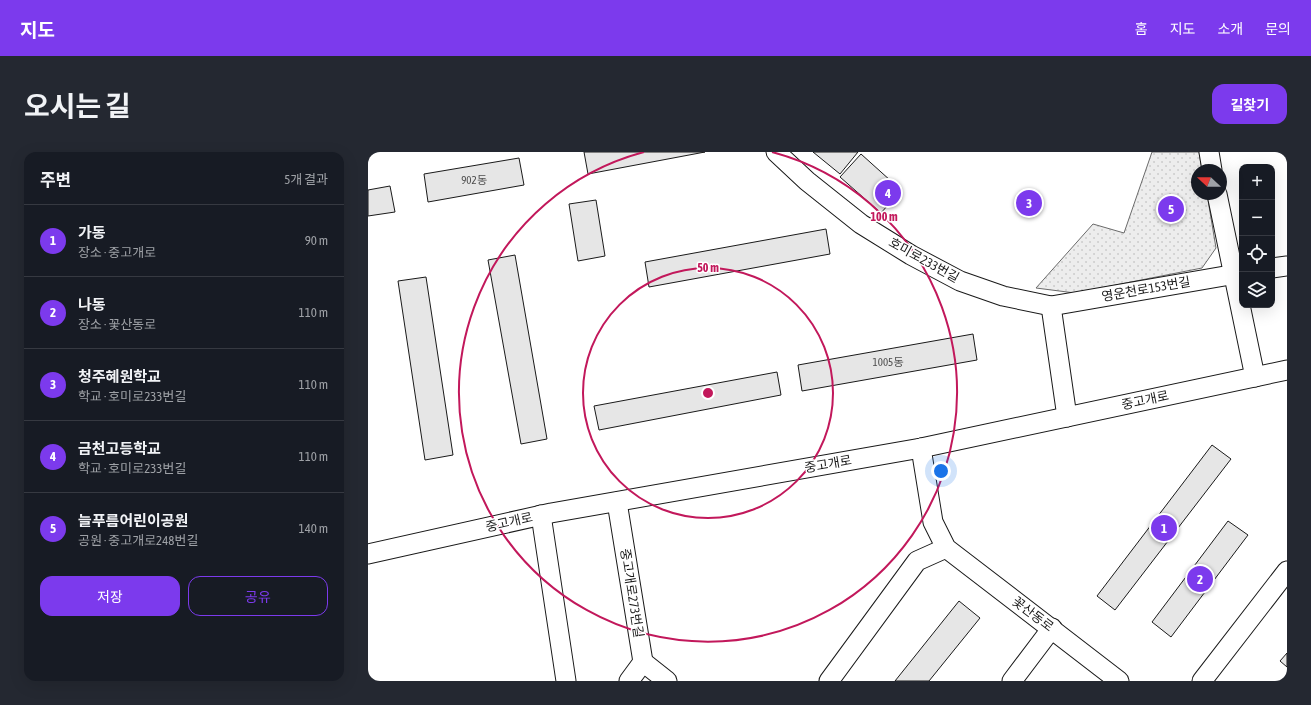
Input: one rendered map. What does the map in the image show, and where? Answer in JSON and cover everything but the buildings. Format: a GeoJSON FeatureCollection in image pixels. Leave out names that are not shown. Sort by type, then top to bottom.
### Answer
{"type":"FeatureCollection","features":[{"type":"Feature","properties":{"kind":"street","name":"호미로233번길"},"geometry":{"type":"LineString","coordinates":[[776,152],[807,181],[861,224],[911,256],[960,281],[1003,296],[1051,306]]}},
{"type":"Feature","properties":{"kind":"street"},"geometry":{"type":"LineString","coordinates":[[1209,152],[1211,164]]}},
{"type":"Feature","properties":{"kind":"street"},"geometry":{"type":"LineString","coordinates":[[1218,200],[1237,274],[1255,377]]}},
{"type":"Feature","properties":{"kind":"street"},"geometry":{"type":"LineString","coordinates":[[1275,268],[1287,266]]}},
{"type":"Feature","properties":{"kind":"street","name":"영운천로153번길"},"geometry":{"type":"LineString","coordinates":[[1051,306],[1237,274]]}},
{"type":"Feature","properties":{"kind":"street"},"geometry":{"type":"LineString","coordinates":[[1051,306],[1067,417]]}},
{"type":"Feature","properties":{"kind":"street","name":"중고개로"},"geometry":{"type":"LineString","coordinates":[[368,554],[541,515],[921,448],[1287,370]]}},
{"type":"Feature","properties":{"kind":"street","name":"꽃산동로"},"geometry":{"type":"LineString","coordinates":[[921,448],[934,522],[946,548],[1119,681]]}},
{"type":"Feature","properties":{"kind":"street","name":"중고개로273번길"},"geometry":{"type":"LineString","coordinates":[[617,502],[642,662]]}},
{"type":"Feature","properties":{"kind":"street"},"geometry":{"type":"LineString","coordinates":[[541,515],[566,681]]}},
{"type":"Feature","properties":{"kind":"street"},"geometry":{"type":"LineString","coordinates":[[829,681],[917,561],[946,548]]}},
{"type":"Feature","properties":{"kind":"street"},"geometry":{"type":"LineString","coordinates":[[1202,681],[1287,571]]}},
{"type":"Feature","properties":{"kind":"street"},"geometry":{"type":"LineString","coordinates":[[1012,681],[1052,628]]}},
{"type":"Feature","properties":{"kind":"street"},"geometry":{"type":"LineString","coordinates":[[629,681],[642,662],[667,681]]}},
{"type":"Feature","properties":{"kind":"shaded area"},"geometry":{"type":"Polygon","coordinates":[[[1152,152],[1199,152],[1201,164],[1191,164],[1191,200],[1208,200],[1216,248],[1202,268],[1075,293],[1036,288],[1093,224],[1124,233],[1152,152]]]}},
{"type":"Feature","properties":{"kind":"place","name":"금천고등학교"},"geometry":{"type":"Point","coordinates":[888,193]}},
{"type":"Feature","properties":{"kind":"place","name":"청주혜원학교"},"geometry":{"type":"Point","coordinates":[1029,203]}},
{"type":"Feature","properties":{"kind":"place","name":"늘푸름어린이공원"},"geometry":{"type":"Point","coordinates":[1171,209]}},
{"type":"Feature","properties":{"kind":"place","name":"가동"},"geometry":{"type":"Point","coordinates":[1164,528]}},
{"type":"Feature","properties":{"kind":"place","name":"나동"},"geometry":{"type":"Point","coordinates":[1200,579]}}]}
